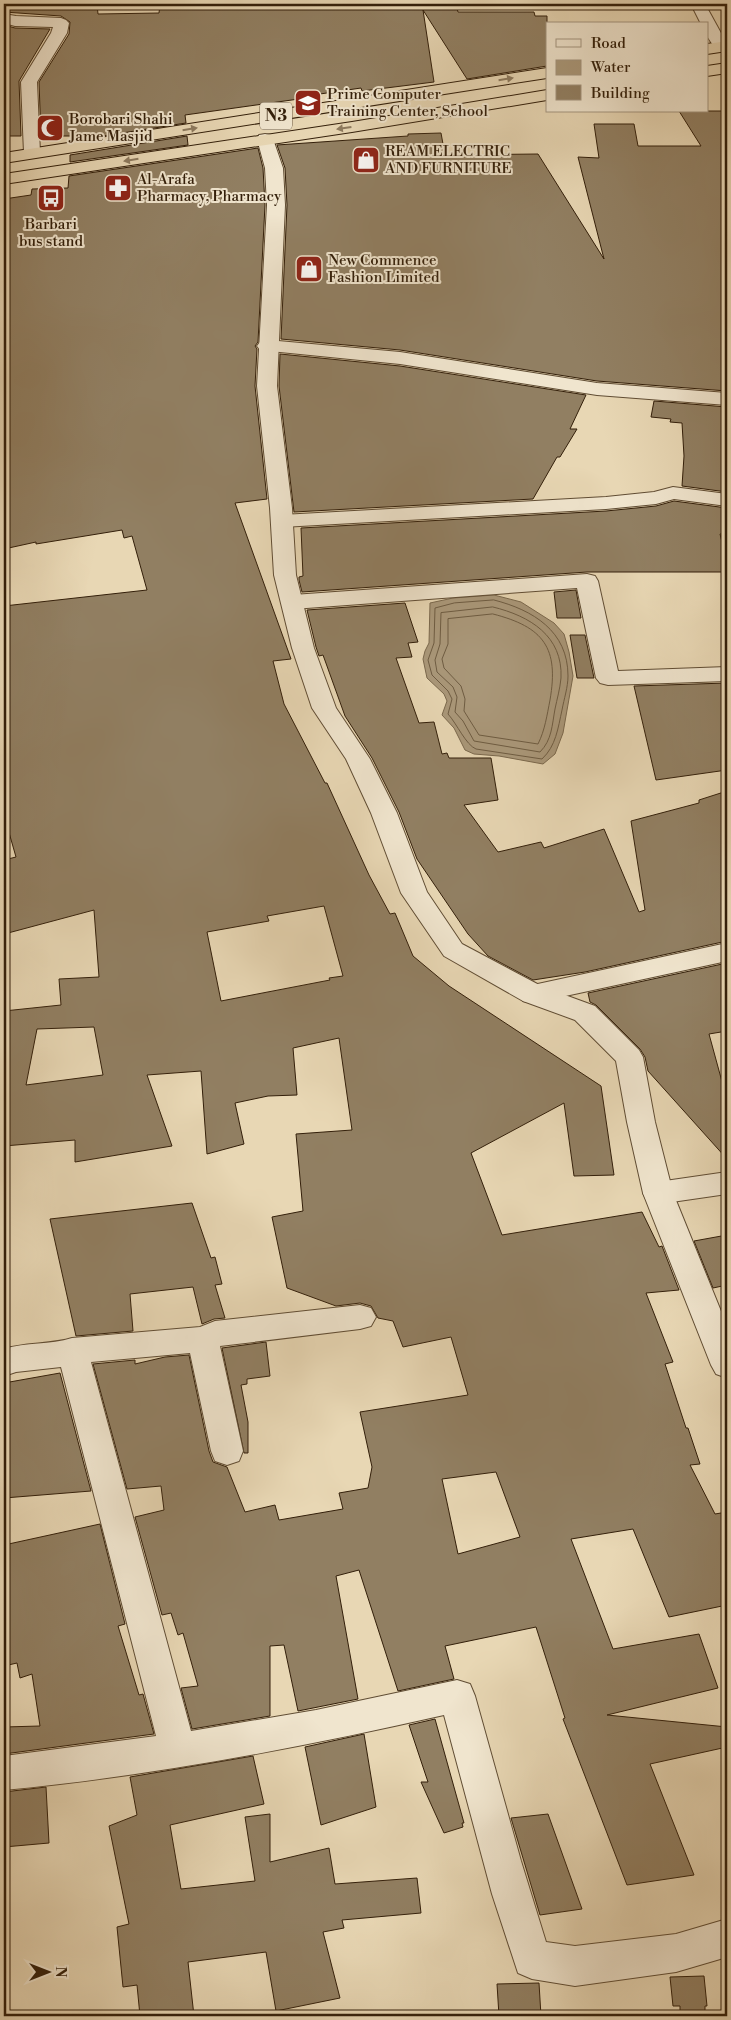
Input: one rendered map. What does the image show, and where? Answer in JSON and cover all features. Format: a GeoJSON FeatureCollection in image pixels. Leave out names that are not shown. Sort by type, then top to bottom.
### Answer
{"type":"FeatureCollection","features":[{"type":"Feature","properties":{"kind":"highway"},"geometry":{"type":"LineString","coordinates":[[708,71],[727,68]]}},
{"type":"Feature","properties":{"kind":"highway","name":"N3"},"geometry":{"type":"LineString","coordinates":[[4,158],[546,73]]}},
{"type":"Feature","properties":{"kind":"highway","name":"N3"},"geometry":{"type":"LineString","coordinates":[[4,179],[546,95]]}},
{"type":"Feature","properties":{"kind":"street"},"geometry":{"type":"LineString","coordinates":[[17,4],[9,20],[61,23],[59,33],[29,82],[32,153]]}},
{"type":"Feature","properties":{"kind":"street"},"geometry":{"type":"LineString","coordinates":[[698,4],[706,22]]}},
{"type":"Feature","properties":{"kind":"street"},"geometry":{"type":"LineString","coordinates":[[708,26],[718,47]]}},
{"type":"Feature","properties":{"kind":"street"},"geometry":{"type":"LineString","coordinates":[[265,140],[274,168],[276,205],[267,346],[267,386],[282,521],[285,576],[303,648],[324,708],[358,759],[384,812],[414,893],[453,950],[533,994],[585,1014],[628,1056],[658,1193],[727,1365]]}},
{"type":"Feature","properties":{"kind":"street"},"geometry":{"type":"LineString","coordinates":[[267,346],[400,358],[597,388],[727,399]]}},
{"type":"Feature","properties":{"kind":"street"},"geometry":{"type":"LineString","coordinates":[[282,521],[606,503],[656,498],[673,493],[727,500]]}},
{"type":"Feature","properties":{"kind":"street"},"geometry":{"type":"LineString","coordinates":[[293,602],[587,582],[608,678],[727,674]]}},
{"type":"Feature","properties":{"kind":"street"},"geometry":{"type":"LineString","coordinates":[[533,994],[727,952]]}},
{"type":"Feature","properties":{"kind":"street"},"geometry":{"type":"LineString","coordinates":[[658,1193],[727,1183]]}},
{"type":"Feature","properties":{"kind":"street"},"geometry":{"type":"LineString","coordinates":[[4,1363],[12,1359],[56,1356],[72,1351],[203,1339],[215,1334],[360,1317]]}},
{"type":"Feature","properties":{"kind":"street"},"geometry":{"type":"LineString","coordinates":[[203,1339],[227,1451]]}},
{"type":"Feature","properties":{"kind":"street"},"geometry":{"type":"LineString","coordinates":[[72,1351],[114,1503],[178,1750]]}},
{"type":"Feature","properties":{"kind":"street"},"geometry":{"type":"LineString","coordinates":[[4,1773],[178,1750],[316,1727],[457,1696],[480,1772],[513,1906],[532,1960],[575,1966],[676,1953],[727,1938]]}},
{"type":"Feature","properties":{"kind":"water"},"geometry":{"type":"Polygon","coordinates":[[[494,595],[521,602],[554,623],[564,634],[573,676],[563,733],[555,754],[543,764],[499,756],[474,754],[465,750],[454,728],[442,715],[447,701],[444,694],[427,678],[423,659],[429,643],[430,603],[453,598],[494,595]]]}},
{"type":"Feature","properties":{"kind":"building"},"geometry":{"type":"Polygon","coordinates":[[[4,4],[97,4],[98,14],[159,13],[160,4],[456,4],[458,12],[534,12],[535,16],[547,16],[546,66],[467,79],[423,10],[434,82],[362,91],[361,88],[313,95],[313,97],[185,115],[186,123],[71,141],[72,136],[41,136],[39,82],[69,34],[70,22],[61,16],[4,12],[4,4]]]}},
{"type":"Feature","properties":{"kind":"building"},"geometry":{"type":"Polygon","coordinates":[[[4,25],[15,28],[50,29],[19,81],[21,136],[4,136],[4,25]]]}},
{"type":"Feature","properties":{"kind":"building"},"geometry":{"type":"Polygon","coordinates":[[[727,111],[727,391],[597,381],[400,350],[281,339],[287,205],[285,168],[277,145],[441,133],[445,155],[538,154],[604,259],[578,157],[599,158],[594,124],[634,124],[638,146],[701,146],[680,112],[727,111]]]}},
{"type":"Feature","properties":{"kind":"building"},"geometry":{"type":"Polygon","coordinates":[[[187,136],[188,145],[70,162],[70,155],[187,136]]]}},
{"type":"Feature","properties":{"kind":"building"},"geometry":{"type":"Polygon","coordinates":[[[258,148],[263,168],[265,205],[258,342],[255,346],[257,349],[255,386],[267,499],[235,503],[291,659],[273,661],[284,704],[325,783],[327,783],[369,875],[390,914],[395,913],[413,956],[449,986],[601,1086],[614,1175],[574,1176],[564,1103],[471,1153],[502,1235],[642,1212],[659,1247],[662,1246],[679,1290],[646,1293],[673,1362],[665,1364],[700,1464],[690,1465],[715,1514],[727,1512],[727,1605],[669,1617],[633,1529],[571,1539],[613,1649],[699,1634],[718,1688],[607,1715],[727,1727],[727,1747],[650,1764],[694,1875],[627,1885],[563,1719],[565,1718],[536,1627],[445,1646],[454,1679],[398,1691],[359,1570],[336,1576],[358,1699],[298,1711],[284,1645],[270,1646],[270,1716],[192,1729],[181,1688],[198,1686],[183,1633],[178,1635],[171,1613],[162,1615],[135,1517],[164,1510],[161,1486],[127,1489],[93,1364],[135,1360],[135,1364],[165,1357],[189,1355],[213,1462],[227,1467],[245,1512],[275,1505],[279,1520],[343,1509],[339,1493],[368,1488],[372,1467],[360,1412],[468,1395],[451,1337],[403,1347],[393,1321],[378,1318],[371,1306],[360,1303],[336,1306],[287,1288],[272,1217],[303,1211],[296,1134],[352,1130],[339,1038],[293,1048],[297,1095],[268,1096],[235,1103],[244,1144],[207,1154],[201,1071],[147,1075],[172,1146],[75,1162],[75,1140],[4,1146],[4,1011],[61,1005],[59,979],[99,977],[94,910],[8,933],[4,896],[4,860],[16,857],[4,815],[4,606],[147,590],[132,536],[124,538],[122,530],[36,544],[36,542],[4,549],[4,199],[31,195],[32,189],[68,188],[69,176],[258,148]],[[324,906],[267,916],[269,921],[207,932],[221,1001],[343,976],[324,906]],[[94,1027],[37,1029],[26,1085],[103,1075],[94,1027]],[[496,1472],[442,1479],[458,1554],[520,1537],[496,1472]]]}},
{"type":"Feature","properties":{"kind":"building"},"geometry":{"type":"Polygon","coordinates":[[[280,354],[400,366],[586,395],[570,429],[577,429],[560,457],[557,457],[533,499],[294,512],[279,386],[280,354]]]}},
{"type":"Feature","properties":{"kind":"building"},"geometry":{"type":"Polygon","coordinates":[[[654,401],[727,407],[727,428],[722,428],[727,492],[682,486],[684,456],[682,423],[670,422],[671,419],[651,417],[654,401]]]}},
{"type":"Feature","properties":{"kind":"building"},"geometry":{"type":"Polygon","coordinates":[[[674,501],[727,508],[727,534],[720,534],[727,562],[727,572],[587,572],[302,592],[299,580],[299,577],[303,576],[301,528],[606,511],[656,506],[674,501]]]}},
{"type":"Feature","properties":{"kind":"building"},"geometry":{"type":"Polygon","coordinates":[[[576,590],[581,618],[557,618],[554,592],[576,590]]]}},
{"type":"Feature","properties":{"kind":"building"},"geometry":{"type":"Polygon","coordinates":[[[405,603],[418,642],[408,643],[412,657],[396,658],[419,723],[434,722],[442,754],[447,753],[449,758],[491,758],[498,800],[464,805],[498,852],[541,842],[544,848],[604,829],[639,912],[645,910],[631,821],[699,803],[699,800],[727,791],[727,941],[585,972],[533,980],[488,956],[468,934],[417,859],[399,812],[372,758],[345,716],[323,655],[319,656],[307,610],[405,603]]]}},
{"type":"Feature","properties":{"kind":"building"},"geometry":{"type":"Polygon","coordinates":[[[570,635],[585,635],[594,678],[577,678],[570,635]]]}},
{"type":"Feature","properties":{"kind":"building"},"geometry":{"type":"Polygon","coordinates":[[[727,683],[727,770],[656,780],[634,686],[727,683]]]}},
{"type":"Feature","properties":{"kind":"building"},"geometry":{"type":"Polygon","coordinates":[[[727,963],[727,1031],[709,1034],[727,1100],[727,1159],[648,1071],[645,1057],[640,1049],[596,1005],[590,1002],[588,993],[727,963]]]}},
{"type":"Feature","properties":{"kind":"building"},"geometry":{"type":"Polygon","coordinates":[[[192,1203],[211,1258],[215,1257],[222,1284],[215,1285],[225,1318],[214,1319],[202,1324],[193,1287],[130,1294],[133,1331],[76,1336],[50,1219],[192,1203]]]}},
{"type":"Feature","properties":{"kind":"building"},"geometry":{"type":"Polygon","coordinates":[[[727,1235],[727,1285],[713,1288],[694,1241],[727,1235]]]}},
{"type":"Feature","properties":{"kind":"building"},"geometry":{"type":"Polygon","coordinates":[[[266,1342],[270,1376],[247,1379],[247,1384],[241,1385],[248,1422],[248,1453],[244,1453],[222,1348],[266,1342]]]}},
{"type":"Feature","properties":{"kind":"building"},"geometry":{"type":"Polygon","coordinates":[[[60,1373],[91,1491],[4,1498],[4,1383],[60,1373]]]}},
{"type":"Feature","properties":{"kind":"building"},"geometry":{"type":"Polygon","coordinates":[[[100,1524],[125,1624],[118,1626],[139,1695],[143,1694],[154,1734],[4,1754],[4,1727],[40,1726],[32,1674],[20,1678],[17,1663],[4,1666],[4,1545],[100,1524]]]}},
{"type":"Feature","properties":{"kind":"building"},"geometry":{"type":"Polygon","coordinates":[[[435,1719],[464,1823],[462,1823],[463,1827],[444,1833],[421,1782],[428,1782],[409,1725],[435,1719]]]}},
{"type":"Feature","properties":{"kind":"building"},"geometry":{"type":"Polygon","coordinates":[[[364,1734],[376,1807],[321,1825],[305,1747],[364,1734]]]}},
{"type":"Feature","properties":{"kind":"building"},"geometry":{"type":"Polygon","coordinates":[[[253,1756],[264,1804],[170,1825],[181,1889],[255,1881],[245,1817],[270,1814],[270,1862],[329,1848],[335,1884],[417,1878],[421,1913],[342,1920],[344,1928],[323,1932],[340,1998],[276,2011],[266,1952],[188,1962],[194,2016],[140,2016],[137,1985],[123,1987],[117,1927],[129,1924],[109,1826],[137,1815],[130,1777],[253,1756]]]}},
{"type":"Feature","properties":{"kind":"building"},"geometry":{"type":"Polygon","coordinates":[[[46,1787],[49,1843],[4,1847],[4,1792],[46,1787]]]}},
{"type":"Feature","properties":{"kind":"building"},"geometry":{"type":"Polygon","coordinates":[[[548,1814],[582,1909],[540,1915],[511,1818],[548,1814]]]}},
{"type":"Feature","properties":{"kind":"building"},"geometry":{"type":"Polygon","coordinates":[[[704,1976],[707,2006],[705,2006],[705,2016],[680,2016],[680,2006],[673,2006],[670,1977],[704,1976]]]}},
{"type":"Feature","properties":{"kind":"building"},"geometry":{"type":"Polygon","coordinates":[[[539,1983],[541,2016],[499,2016],[497,1984],[539,1983]]]}},
{"type":"Feature","properties":{"kind":"place","name":"Prime Computer Training Center, School"},"geometry":{"type":"Point","coordinates":[308,103]}},
{"type":"Feature","properties":{"kind":"place","name":"Borobari Shahi Jame Masjid"},"geometry":{"type":"Point","coordinates":[50,128]}},
{"type":"Feature","properties":{"kind":"place","name":"REAM ELECTRIC AND FURNITURE"},"geometry":{"type":"Point","coordinates":[366,160]}},
{"type":"Feature","properties":{"kind":"place","name":"Al-Arafa Pharmacy, Pharmacy"},"geometry":{"type":"Point","coordinates":[118,188]}},
{"type":"Feature","properties":{"kind":"place","name":"Barbari bus stand"},"geometry":{"type":"Point","coordinates":[51,198]}},
{"type":"Feature","properties":{"kind":"place","name":"New Commence Fashion Limited"},"geometry":{"type":"Point","coordinates":[309,269]}}]}
